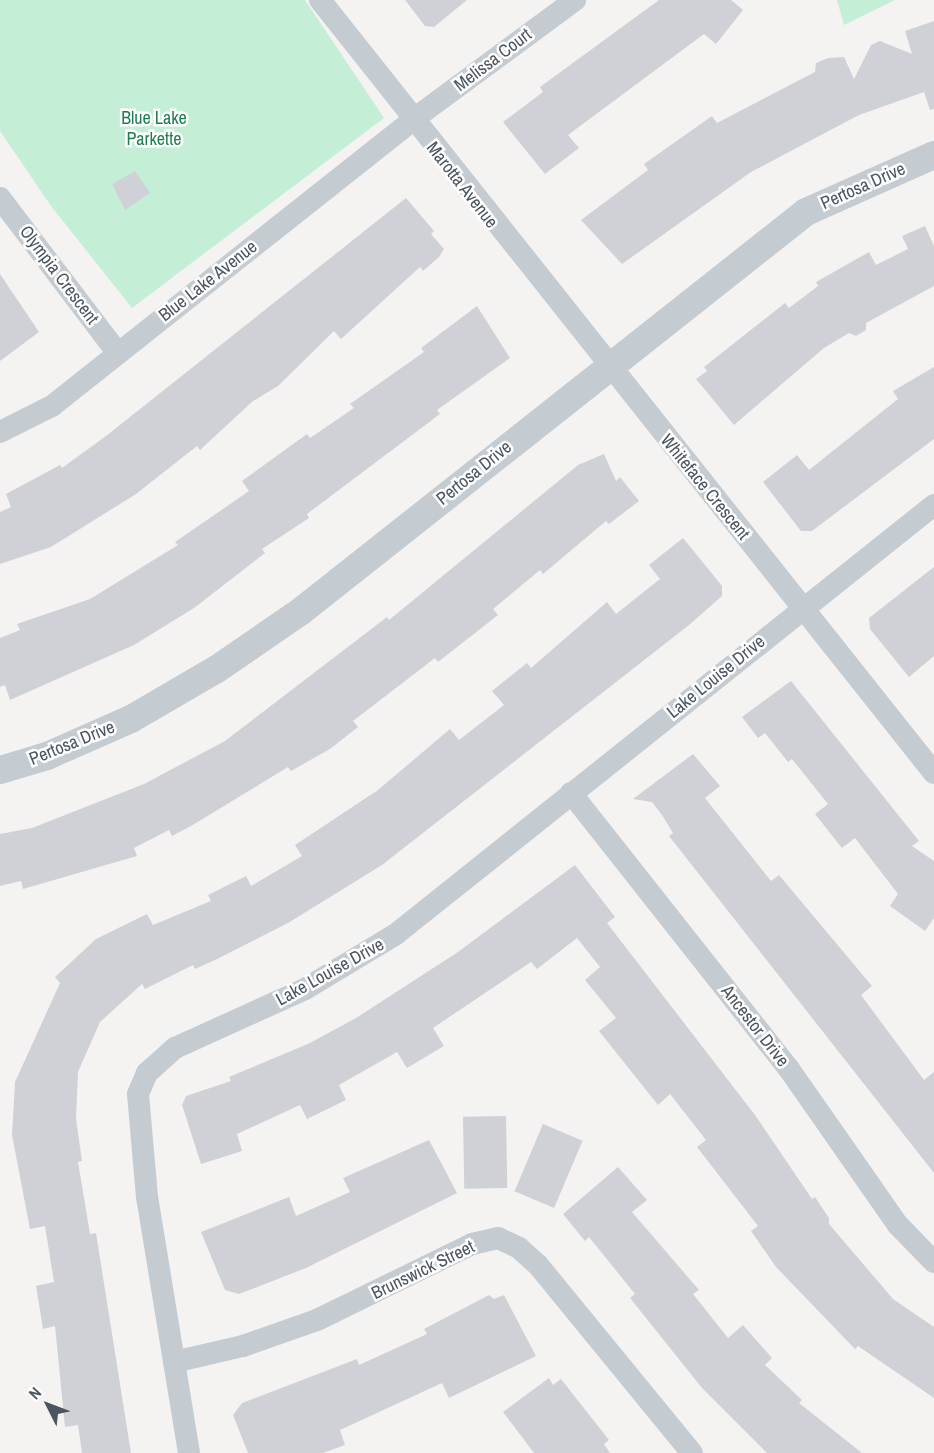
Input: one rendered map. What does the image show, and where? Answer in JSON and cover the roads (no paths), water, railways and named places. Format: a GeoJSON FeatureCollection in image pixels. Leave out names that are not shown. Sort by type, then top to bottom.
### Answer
{"type":"FeatureCollection","features":[{"type":"Feature","properties":{"kind":"street","name":"Marotta Avenue"},"geometry":{"type":"LineString","coordinates":[[320,0],[411,121],[607,367]]}},
{"type":"Feature","properties":{"kind":"street","name":"Melissa Court"},"geometry":{"type":"LineString","coordinates":[[411,121],[575,0]]}},
{"type":"Feature","properties":{"kind":"street","name":"Blue Lake Avenue"},"geometry":{"type":"LineString","coordinates":[[0,432],[52,406],[117,352],[411,121]]}},
{"type":"Feature","properties":{"kind":"street","name":"Pertosa Drive"},"geometry":{"type":"LineString","coordinates":[[0,770],[47,756],[131,719],[217,669],[300,612],[607,367],[806,212],[934,155]]}},
{"type":"Feature","properties":{"kind":"street","name":"Olympia Crescent"},"geometry":{"type":"LineString","coordinates":[[0,198],[117,352]]}},
{"type":"Feature","properties":{"kind":"street","name":"Whiteface Crescent"},"geometry":{"type":"LineString","coordinates":[[607,367],[934,773]]}},
{"type":"Feature","properties":{"kind":"street"},"geometry":{"type":"LineString","coordinates":[[803,608],[934,505]]}},
{"type":"Feature","properties":{"kind":"street","name":"Lake Louise Drive"},"geometry":{"type":"LineString","coordinates":[[189,1453],[139,1120],[138,1094],[147,1073],[175,1048],[304,989],[368,953],[803,608]]}},
{"type":"Feature","properties":{"kind":"street","name":"Ancestor Drive"},"geometry":{"type":"LineString","coordinates":[[571,793],[789,1070],[898,1226],[934,1262]]}},
{"type":"Feature","properties":{"kind":"street","name":"Brunswick Street"},"geometry":{"type":"LineString","coordinates":[[174,1362],[243,1346],[317,1320],[472,1244],[498,1238],[519,1248],[538,1265],[692,1453]]}},
{"type":"Feature","properties":{"kind":"park label","name":"Blue Lake Parkette"},"geometry":{"type":"Point","coordinates":[154,129]}}]}
